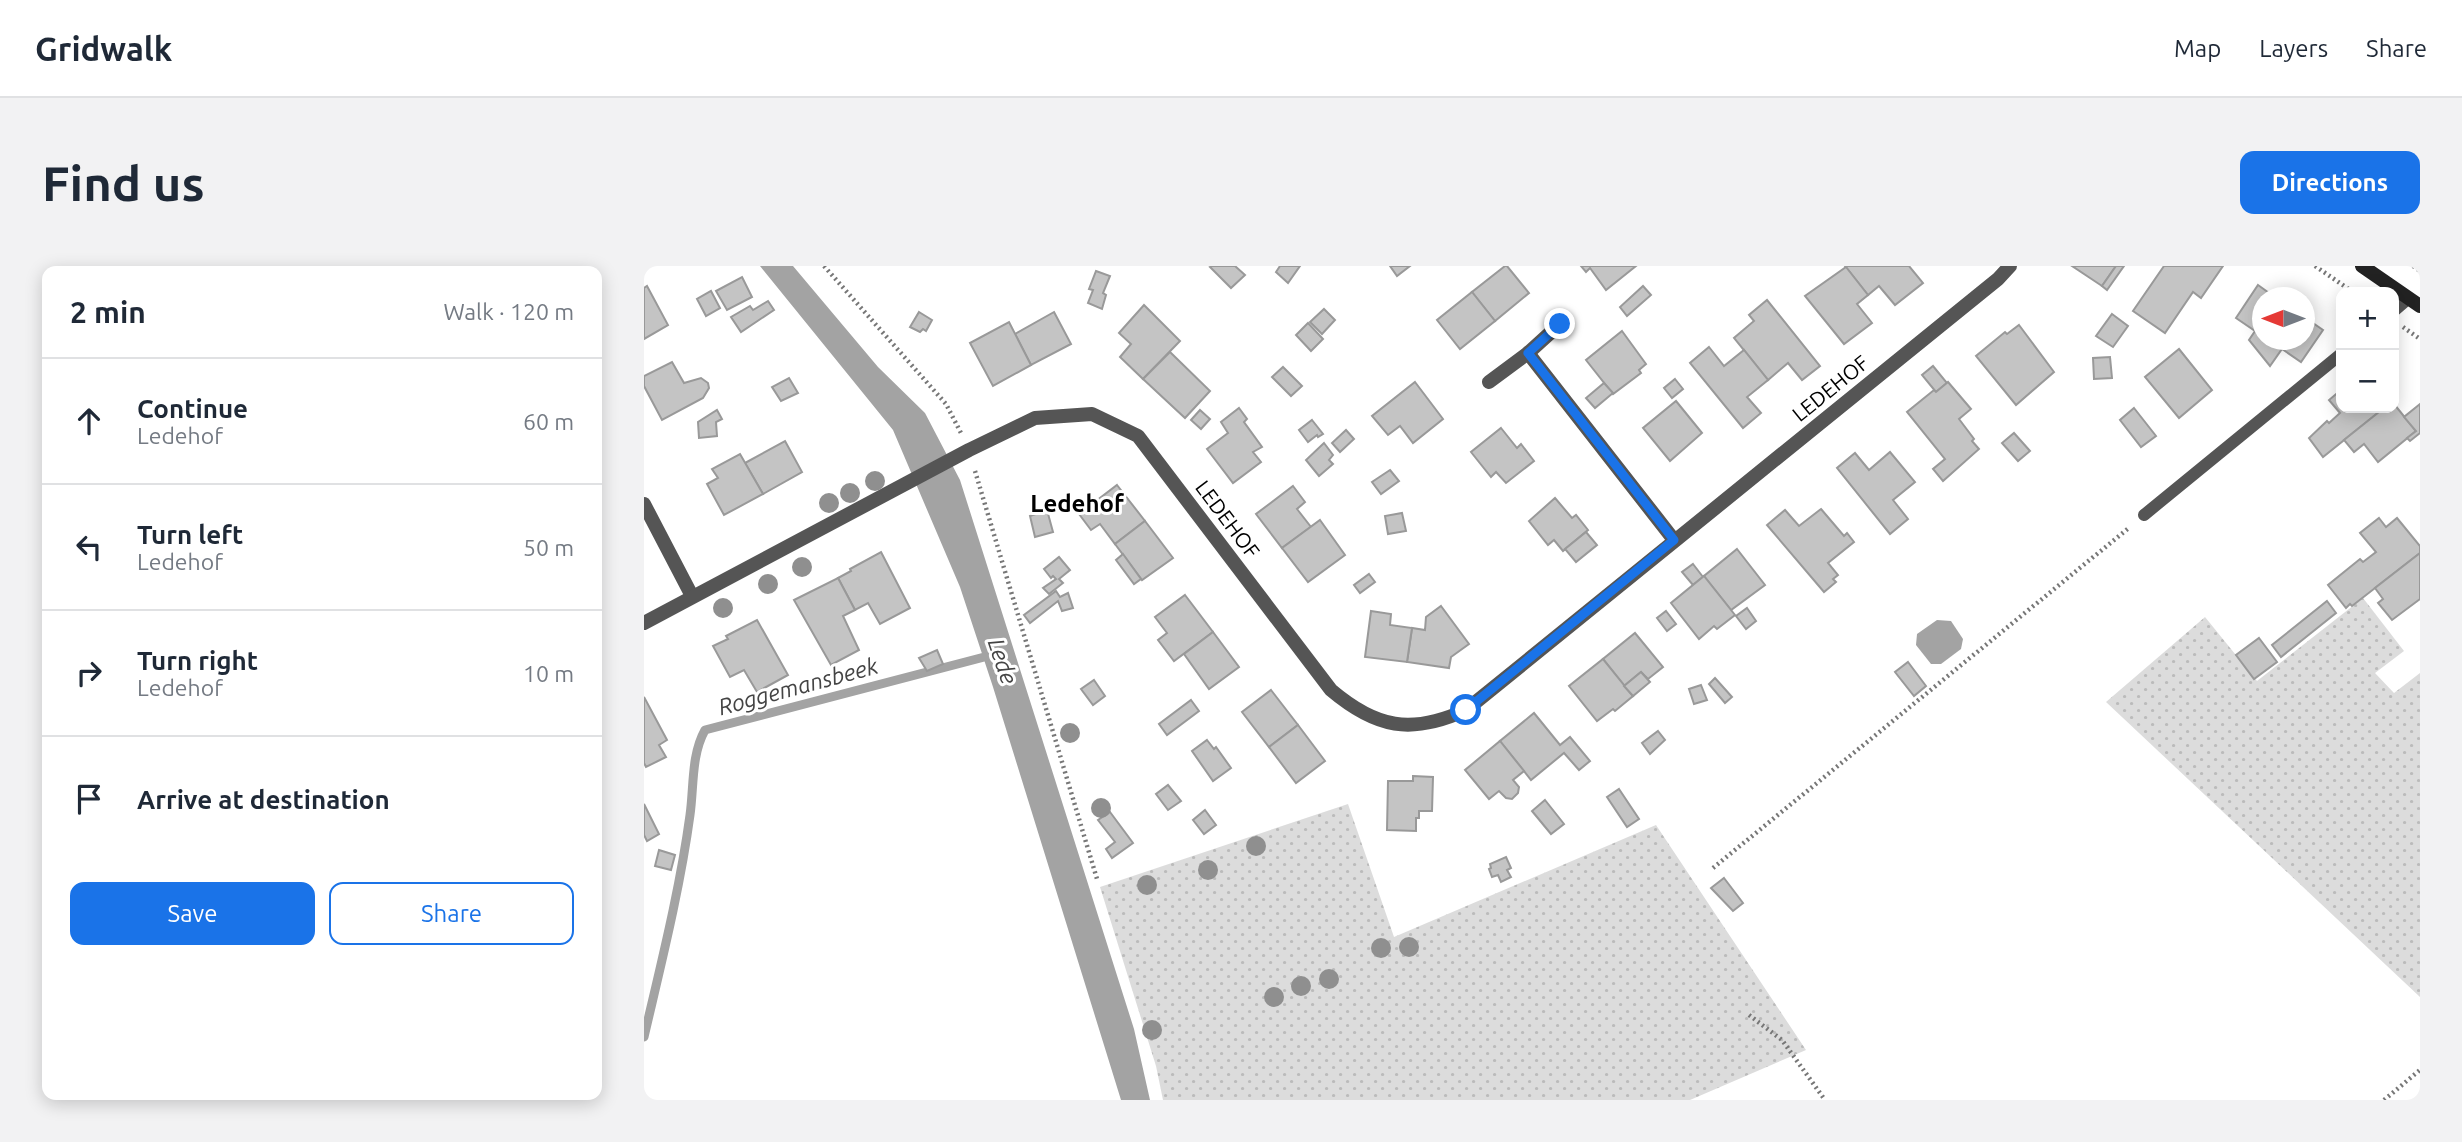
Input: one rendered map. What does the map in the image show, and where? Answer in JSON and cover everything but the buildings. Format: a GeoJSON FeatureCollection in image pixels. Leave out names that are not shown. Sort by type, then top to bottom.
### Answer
{"type":"FeatureCollection","features":[{"type":"Feature","properties":{"kind":"main road"},"geometry":{"type":"LineString","coordinates":[[2362,266],[2414,302]]}},
{"type":"Feature","properties":{"kind":"street","name":"LEDEHOF"},"geometry":{"type":"LineString","coordinates":[[644,623],[1035,418],[1092,414],[1138,436],[1331,690],[1354,710],[1381,721],[1409,725],[1440,722],[1466,710],[1998,279],[2010,266]]}},
{"type":"Feature","properties":{"kind":"street"},"geometry":{"type":"LineString","coordinates":[[1489,382],[1528,353],[1560,324]]}},
{"type":"Feature","properties":{"kind":"street"},"geometry":{"type":"LineString","coordinates":[[1528,353],[1674,540]]}},
{"type":"Feature","properties":{"kind":"street"},"geometry":{"type":"LineString","coordinates":[[644,504],[692,597]]}},
{"type":"Feature","properties":{"kind":"lane"},"geometry":{"type":"LineString","coordinates":[[2144,515],[2336,358]]}},
{"type":"Feature","properties":{"kind":"path"},"geometry":{"type":"LineString","coordinates":[[824,266],[946,404],[1097,879]]}},
{"type":"Feature","properties":{"kind":"path"},"geometry":{"type":"LineString","coordinates":[[2315,266],[2346,287]]}},
{"type":"Feature","properties":{"kind":"path"},"geometry":{"type":"LineString","coordinates":[[2413,266],[2420,271]]}},
{"type":"Feature","properties":{"kind":"path"},"geometry":{"type":"LineString","coordinates":[[1713,868],[2144,515]]}},
{"type":"Feature","properties":{"kind":"path"},"geometry":{"type":"LineString","coordinates":[[1749,1016],[1783,1040],[1825,1100]]}},
{"type":"Feature","properties":{"kind":"path"},"geometry":{"type":"LineString","coordinates":[[2384,1100],[2420,1070]]}},
{"type":"Feature","properties":{"kind":"shaded area"},"geometry":{"type":"Polygon","coordinates":[[[2363,598],[2404,651],[2375,673],[2394,693],[2420,673],[2420,997],[2106,702],[2205,617],[2257,681],[2363,598]]]}},
{"type":"Feature","properties":{"kind":"shaded area"},"geometry":{"type":"Polygon","coordinates":[[[1348,804],[1394,937],[1656,825],[1806,1050],[1690,1100],[1163,1100],[1156,1066],[1100,887],[1348,804]]]}},
{"type":"Feature","properties":{"kind":"water","name":"Lede"},"geometry":{"type":"Polygon","coordinates":[[[760,266],[793,266],[878,367],[925,413],[960,480],[1134,1029],[1150,1100],[1121,1100],[960,587],[893,430],[760,266]]]}},
{"type":"Feature","properties":{"kind":"water"},"geometry":{"type":"Polygon","coordinates":[[[1937,620],[1951,621],[1963,639],[1961,649],[1941,664],[1931,664],[1916,645],[1917,634],[1937,620]]]}},
{"type":"Feature","properties":{"kind":"waterway","name":"Roggemansbeek"},"geometry":{"type":"LineString","coordinates":[[644,1037],[676,899],[690,815],[695,760],[705,730],[992,655]]}},
{"type":"Feature","properties":{"kind":"district","name":"Ledehof"},"geometry":{"type":"Point","coordinates":[1077,503]}},
{"type":"Feature","properties":{"kind":"route"},"geometry":{"type":"LineString","coordinates":[[1466,710],[1674,540],[1528,353],[1560,324]]}}]}
